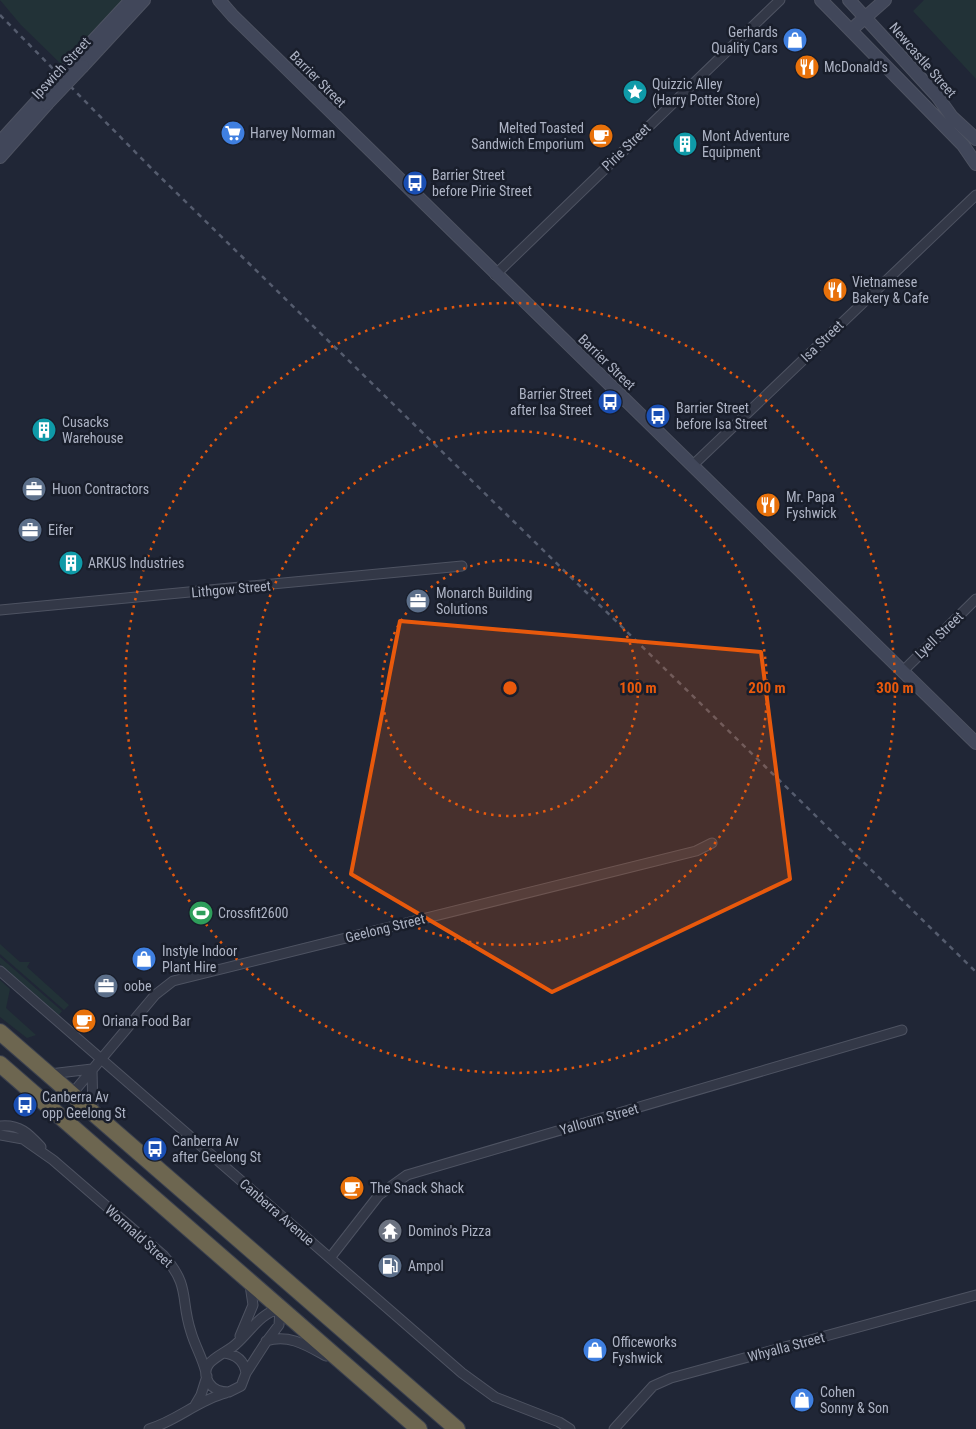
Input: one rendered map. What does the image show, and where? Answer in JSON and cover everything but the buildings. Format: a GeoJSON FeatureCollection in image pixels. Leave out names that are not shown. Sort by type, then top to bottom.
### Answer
{"type":"FeatureCollection","features":[{"type":"Feature","properties":{"kind":"highway"},"geometry":{"type":"LineString","coordinates":[[0,1032],[457,1429]]}},
{"type":"Feature","properties":{"kind":"highway"},"geometry":{"type":"LineString","coordinates":[[0,1064],[419,1429]]}},
{"type":"Feature","properties":{"kind":"highway"},"geometry":{"type":"LineString","coordinates":[[38,1097],[50,1101],[60,1100],[71,1094]]}},
{"type":"Feature","properties":{"kind":"highway"},"geometry":{"type":"LineString","coordinates":[[71,1094],[67,1107],[68,1116],[79,1133]]}},
{"type":"Feature","properties":{"kind":"highway"},"geometry":{"type":"LineString","coordinates":[[231,1233],[280,1291],[280,1309]]}},
{"type":"Feature","properties":{"kind":"highway"},"geometry":{"type":"LineString","coordinates":[[280,1309],[296,1305],[322,1312]]}},
{"type":"Feature","properties":{"kind":"street"},"geometry":{"type":"LineString","coordinates":[[212,0],[233,16]]}},
{"type":"Feature","properties":{"kind":"street","name":"Barrier Street"},"geometry":{"type":"LineString","coordinates":[[220,0],[233,16],[496,275],[976,743]]}},
{"type":"Feature","properties":{"kind":"street","name":"Pirie Street"},"geometry":{"type":"LineString","coordinates":[[496,275],[780,0]]}},
{"type":"Feature","properties":{"kind":"street","name":"Newcastle Street"},"geometry":{"type":"LineString","coordinates":[[821,0],[963,145],[976,164]]}},
{"type":"Feature","properties":{"kind":"street"},"geometry":{"type":"LineString","coordinates":[[847,26],[866,18],[885,0]]}},
{"type":"Feature","properties":{"kind":"street","name":"Ipswich Street"},"geometry":{"type":"LineString","coordinates":[[0,142],[44,101],[141,1]]}},
{"type":"Feature","properties":{"kind":"street"},"geometry":{"type":"LineString","coordinates":[[847,26],[857,3]]}},
{"type":"Feature","properties":{"kind":"street","name":"Newcastle Street"},"geometry":{"type":"LineString","coordinates":[[857,3],[866,18],[936,96],[952,118],[976,139]]}},
{"type":"Feature","properties":{"kind":"street","name":"Ipswich Street"},"geometry":{"type":"LineString","coordinates":[[0,157],[44,101]]}},
{"type":"Feature","properties":{"kind":"street","name":"Isa Street"},"geometry":{"type":"LineString","coordinates":[[692,466],[975,194]]}},
{"type":"Feature","properties":{"kind":"street","name":"Lithgow Street"},"geometry":{"type":"LineString","coordinates":[[0,610],[462,566]]}},
{"type":"Feature","properties":{"kind":"street","name":"Lyell Street"},"geometry":{"type":"LineString","coordinates":[[902,672],[976,599]]}},
{"type":"Feature","properties":{"kind":"street","name":"Geelong Street"},"geometry":{"type":"LineString","coordinates":[[71,1094],[155,995],[173,981],[696,851],[712,843]]}},
{"type":"Feature","properties":{"kind":"street","name":"Canberra Avenue"},"geometry":{"type":"LineString","coordinates":[[0,971],[483,1390],[559,1422],[570,1429]]}},
{"type":"Feature","properties":{"kind":"street","name":"Yallourn Street"},"geometry":{"type":"LineString","coordinates":[[330,1258],[379,1195],[407,1175],[902,1030]]}},
{"type":"Feature","properties":{"kind":"street"},"geometry":{"type":"LineString","coordinates":[[48,1075],[92,1069],[93,1114]]}},
{"type":"Feature","properties":{"kind":"street","name":"Wormald Street"},"geometry":{"type":"LineString","coordinates":[[0,1126],[16,1127],[27,1131],[53,1160]]}},
{"type":"Feature","properties":{"kind":"street","name":"Wormald Street"},"geometry":{"type":"LineString","coordinates":[[0,1135],[23,1139],[53,1160],[164,1256],[175,1269],[182,1282],[191,1333],[207,1374]]}},
{"type":"Feature","properties":{"kind":"street"},"geometry":{"type":"LineString","coordinates":[[235,1345],[243,1332],[254,1297],[252,1286],[238,1272]]}},
{"type":"Feature","properties":{"kind":"street","name":"Whyalla Street"},"geometry":{"type":"LineString","coordinates":[[614,1429],[653,1386],[671,1378],[976,1294]]}},
{"type":"Feature","properties":{"kind":"street"},"geometry":{"type":"LineString","coordinates":[[154,1428],[194,1407],[241,1386],[246,1373],[279,1325],[280,1309],[266,1314],[235,1345],[211,1360],[201,1395],[194,1407]]}},
{"type":"Feature","properties":{"kind":"street"},"geometry":{"type":"LineString","coordinates":[[191,1333],[200,1348],[220,1355],[236,1356],[241,1360],[246,1373]]}},
{"type":"Feature","properties":{"kind":"street"},"geometry":{"type":"LineString","coordinates":[[266,1342],[282,1337],[294,1340],[348,1368]]}},
{"type":"Feature","properties":{"kind":"street"},"geometry":{"type":"LineString","coordinates":[[207,1374],[216,1390],[229,1392]]}},
{"type":"Feature","properties":{"kind":"highlighted area"},"geometry":{"type":"Polygon","coordinates":[[[400,621],[761,652],[790,879],[552,992],[351,874],[400,621]]]}},
{"type":"Feature","properties":{"kind":"shaded area"},"geometry":{"type":"Polygon","coordinates":[[[0,0],[124,0],[62,65],[21,25],[0,0]]]}},
{"type":"Feature","properties":{"kind":"shaded area"},"geometry":{"type":"Polygon","coordinates":[[[924,0],[976,0],[976,79],[913,11],[924,0]]]}},
{"type":"Feature","properties":{"kind":"shaded area"},"geometry":{"type":"Polygon","coordinates":[[[0,944],[20,962],[30,962],[27,967],[69,1005],[64,1010],[0,954],[0,944]]]}},
{"type":"Feature","properties":{"kind":"shaded area"},"geometry":{"type":"Polygon","coordinates":[[[0,957],[62,1011],[59,1015],[0,964],[0,957]]]}},
{"type":"Feature","properties":{"kind":"shaded area"},"geometry":{"type":"Polygon","coordinates":[[[0,980],[10,989],[6,1008],[36,1035],[27,1038],[0,1017],[0,980]]]}},
{"type":"Feature","properties":{"kind":"railway"},"geometry":{"type":"LineString","coordinates":[[0,15],[151,168],[976,972]]}},
{"type":"Feature","properties":{"kind":"place","name":"Gerhards Quality Cars"},"geometry":{"type":"Point","coordinates":[795,40]}},
{"type":"Feature","properties":{"kind":"place","name":"McDonald's"},"geometry":{"type":"Point","coordinates":[807,67]}},
{"type":"Feature","properties":{"kind":"place","name":"Quizzic Alley (Harry Potter Store)"},"geometry":{"type":"Point","coordinates":[635,92]}},
{"type":"Feature","properties":{"kind":"place","name":"Harvey Norman"},"geometry":{"type":"Point","coordinates":[233,133]}},
{"type":"Feature","properties":{"kind":"place","name":"Melted Toasted Sandwich Emporium"},"geometry":{"type":"Point","coordinates":[601,136]}},
{"type":"Feature","properties":{"kind":"place","name":"Mont Adventure Equipment"},"geometry":{"type":"Point","coordinates":[685,144]}},
{"type":"Feature","properties":{"kind":"place","name":"Barrier Street before Pirie Street"},"geometry":{"type":"Point","coordinates":[415,183]}},
{"type":"Feature","properties":{"kind":"place","name":"Vietnamese Bakery & Cafe"},"geometry":{"type":"Point","coordinates":[835,290]}},
{"type":"Feature","properties":{"kind":"place","name":"Barrier Street after Isa Street"},"geometry":{"type":"Point","coordinates":[610,402]}},
{"type":"Feature","properties":{"kind":"place","name":"Barrier Street before Isa Street"},"geometry":{"type":"Point","coordinates":[658,416]}},
{"type":"Feature","properties":{"kind":"place","name":"Cusacks Warehouse"},"geometry":{"type":"Point","coordinates":[44,430]}},
{"type":"Feature","properties":{"kind":"place","name":"Huon Contractors"},"geometry":{"type":"Point","coordinates":[34,489]}},
{"type":"Feature","properties":{"kind":"place","name":"Mr. Papa Fyshwick"},"geometry":{"type":"Point","coordinates":[768,505]}},
{"type":"Feature","properties":{"kind":"place","name":"Eifer"},"geometry":{"type":"Point","coordinates":[30,530]}},
{"type":"Feature","properties":{"kind":"place","name":"ARKUS Industries"},"geometry":{"type":"Point","coordinates":[71,563]}},
{"type":"Feature","properties":{"kind":"place","name":"Monarch Building Solutions"},"geometry":{"type":"Point","coordinates":[418,601]}},
{"type":"Feature","properties":{"kind":"place","name":"Crossfit2600"},"geometry":{"type":"Point","coordinates":[201,913]}},
{"type":"Feature","properties":{"kind":"place","name":"Instyle Indoor Plant Hire"},"geometry":{"type":"Point","coordinates":[144,959]}},
{"type":"Feature","properties":{"kind":"place","name":"oobe"},"geometry":{"type":"Point","coordinates":[106,986]}},
{"type":"Feature","properties":{"kind":"place","name":"Oriana Food Bar"},"geometry":{"type":"Point","coordinates":[84,1021]}},
{"type":"Feature","properties":{"kind":"place","name":"Canberra Av opp Geelong St"},"geometry":{"type":"Point","coordinates":[25,1105]}},
{"type":"Feature","properties":{"kind":"place","name":"Canberra Av after Geelong St"},"geometry":{"type":"Point","coordinates":[155,1149]}},
{"type":"Feature","properties":{"kind":"place","name":"The Snack Shack"},"geometry":{"type":"Point","coordinates":[352,1188]}},
{"type":"Feature","properties":{"kind":"place","name":"Domino's Pizza"},"geometry":{"type":"Point","coordinates":[390,1231]}},
{"type":"Feature","properties":{"kind":"place","name":"Ampol"},"geometry":{"type":"Point","coordinates":[390,1266]}},
{"type":"Feature","properties":{"kind":"place","name":"Officeworks Fyshwick"},"geometry":{"type":"Point","coordinates":[595,1350]}},
{"type":"Feature","properties":{"kind":"place","name":"Cohen Sonny & Son"},"geometry":{"type":"Point","coordinates":[802,1400]}}]}
